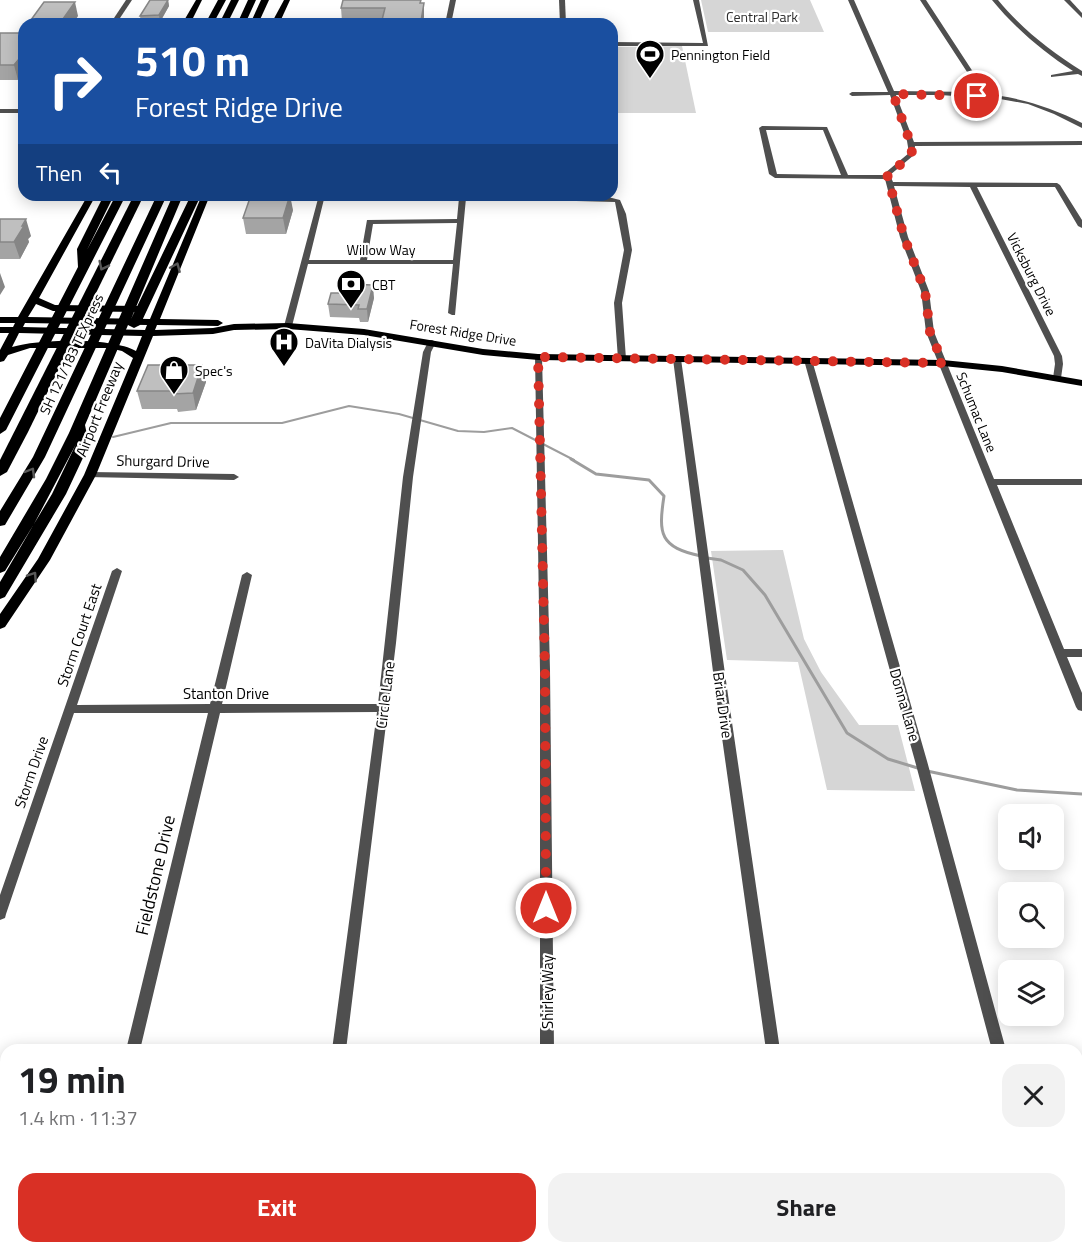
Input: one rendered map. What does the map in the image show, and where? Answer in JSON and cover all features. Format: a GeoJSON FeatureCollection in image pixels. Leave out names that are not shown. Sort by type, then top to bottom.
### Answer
{"type":"FeatureCollection","features":[{"type":"Feature","properties":{"kind":"highway"},"geometry":{"type":"LineString","coordinates":[[226,18],[235,0]]}},
{"type":"Feature","properties":{"kind":"highway"},"geometry":{"type":"LineString","coordinates":[[244,18],[252,0]]}},
{"type":"Feature","properties":{"kind":"highway"},"geometry":{"type":"LineString","coordinates":[[212,18],[220,3]]}},
{"type":"Feature","properties":{"kind":"highway"},"geometry":{"type":"LineString","coordinates":[[257,18],[264,3]]}},
{"type":"Feature","properties":{"kind":"highway"},"geometry":{"type":"LineString","coordinates":[[84,269],[82,249],[106,201]]}},
{"type":"Feature","properties":{"kind":"highway"},"geometry":{"type":"LineString","coordinates":[[0,430],[118,201]]}},
{"type":"Feature","properties":{"kind":"highway","name":"SH 121/183 TEXpress"},"geometry":{"type":"LineString","coordinates":[[0,472],[136,201]]}},
{"type":"Feature","properties":{"kind":"highway","name":"SH 121/183 TEXpress"},"geometry":{"type":"LineString","coordinates":[[0,522],[39,457],[159,201]]}},
{"type":"Feature","properties":{"kind":"highway"},"geometry":{"type":"LineString","coordinates":[[140,300],[176,201]]}},
{"type":"Feature","properties":{"kind":"highway"},"geometry":{"type":"LineString","coordinates":[[140,300],[199,201]]}},
{"type":"Feature","properties":{"kind":"highway","name":"Airport Freeway"},"geometry":{"type":"LineString","coordinates":[[0,568],[31,521],[111,355],[129,338],[140,300]]}},
{"type":"Feature","properties":{"kind":"highway"},"geometry":{"type":"LineString","coordinates":[[0,406],[19,395]]}},
{"type":"Feature","properties":{"kind":"highway"},"geometry":{"type":"LineString","coordinates":[[0,594],[59,494],[83,445],[79,425]]}},
{"type":"Feature","properties":{"kind":"main road"},"geometry":{"type":"LineString","coordinates":[[274,1],[293,0]]}},
{"type":"Feature","properties":{"kind":"main road"},"geometry":{"type":"LineString","coordinates":[[191,18],[201,2]]}},
{"type":"Feature","properties":{"kind":"main road"},"geometry":{"type":"LineString","coordinates":[[279,18],[286,2]]}},
{"type":"Feature","properties":{"kind":"main road"},"geometry":{"type":"LineString","coordinates":[[1,356],[89,201]]}},
{"type":"Feature","properties":{"kind":"main road","name":"Airport Freeway"},"geometry":{"type":"LineString","coordinates":[[0,624],[44,560],[90,475],[201,201]]}},
{"type":"Feature","properties":{"kind":"main road"},"geometry":{"type":"LineString","coordinates":[[33,300],[53,308],[138,309],[160,303]]}},
{"type":"Feature","properties":{"kind":"main road","name":"Forest Ridge Drive"},"geometry":{"type":"LineString","coordinates":[[0,320],[18,325],[148,333],[213,331],[234,327],[334,328],[483,352],[538,357],[943,363],[1002,369],[1082,382]]}},
{"type":"Feature","properties":{"kind":"main road","name":"Forest Ridge Drive"},"geometry":{"type":"LineString","coordinates":[[0,330],[18,325],[153,321],[209,322],[234,327]]}},
{"type":"Feature","properties":{"kind":"main road"},"geometry":{"type":"LineString","coordinates":[[1,356],[29,345],[109,345],[126,349],[138,356]]}},
{"type":"Feature","properties":{"kind":"street"},"geometry":{"type":"LineString","coordinates":[[117,18],[129,0]]}},
{"type":"Feature","properties":{"kind":"street"},"geometry":{"type":"LineString","coordinates":[[449,18],[453,0]]}},
{"type":"Feature","properties":{"kind":"street"},"geometry":{"type":"LineString","coordinates":[[562,0],[563,18]]}},
{"type":"Feature","properties":{"kind":"street"},"geometry":{"type":"LineString","coordinates":[[618,44],[706,45],[696,0]]}},
{"type":"Feature","properties":{"kind":"street"},"geometry":{"type":"LineString","coordinates":[[851,0],[893,94],[912,144],[912,154],[888,171],[889,181]]}},
{"type":"Feature","properties":{"kind":"street"},"geometry":{"type":"LineString","coordinates":[[922,0],[974,78],[977,96]]}},
{"type":"Feature","properties":{"kind":"street"},"geometry":{"type":"LineString","coordinates":[[995,0],[1012,20],[1038,44],[1080,73]]}},
{"type":"Feature","properties":{"kind":"street"},"geometry":{"type":"LineString","coordinates":[[1067,0],[1082,16]]}},
{"type":"Feature","properties":{"kind":"street"},"geometry":{"type":"LineString","coordinates":[[1053,76],[1080,73]]}},
{"type":"Feature","properties":{"kind":"street"},"geometry":{"type":"LineString","coordinates":[[852,94],[977,96],[1033,105],[1082,126]]}},
{"type":"Feature","properties":{"kind":"street"},"geometry":{"type":"LineString","coordinates":[[0,111],[18,111]]}},
{"type":"Feature","properties":{"kind":"street"},"geometry":{"type":"LineString","coordinates":[[845,177],[825,128],[762,129],[772,174],[775,176],[1057,185],[1082,226]]}},
{"type":"Feature","properties":{"kind":"street"},"geometry":{"type":"LineString","coordinates":[[912,144],[1082,143]]}},
{"type":"Feature","properties":{"kind":"street","name":"Schumac Lane"},"geometry":{"type":"LineString","coordinates":[[889,181],[904,237],[925,291],[930,332],[1082,707]]}},
{"type":"Feature","properties":{"kind":"street","name":"Vicksburg Drive"},"geometry":{"type":"LineString","coordinates":[[972,184],[1058,356],[1057,378]]}},
{"type":"Feature","properties":{"kind":"street"},"geometry":{"type":"LineString","coordinates":[[288,326],[320,201]]}},
{"type":"Feature","properties":{"kind":"street"},"geometry":{"type":"LineString","coordinates":[[452,313],[463,201]]}},
{"type":"Feature","properties":{"kind":"street"},"geometry":{"type":"LineString","coordinates":[[618,201],[628,250],[618,303],[622,359]]}},
{"type":"Feature","properties":{"kind":"street"},"geometry":{"type":"LineString","coordinates":[[363,262],[370,222],[461,221]]}},
{"type":"Feature","properties":{"kind":"street","name":"Willow Way"},"geometry":{"type":"LineString","coordinates":[[305,262],[457,262]]}},
{"type":"Feature","properties":{"kind":"street","name":"Circle Lane"},"geometry":{"type":"LineString","coordinates":[[340,1044],[383,708],[408,477],[427,352],[432,342]]}},
{"type":"Feature","properties":{"kind":"street","name":"Shirley Way"},"geometry":{"type":"LineString","coordinates":[[538,357],[545,670],[547,1044]]}},
{"type":"Feature","properties":{"kind":"street","name":"Briar Drive"},"geometry":{"type":"LineString","coordinates":[[677,359],[772,1044]]}},
{"type":"Feature","properties":{"kind":"street","name":"Donna Lane"},"geometry":{"type":"LineString","coordinates":[[808,360],[924,770],[997,1044]]}},
{"type":"Feature","properties":{"kind":"street","name":"Shurgard Drive"},"geometry":{"type":"LineString","coordinates":[[90,475],[234,477]]}},
{"type":"Feature","properties":{"kind":"street"},"geometry":{"type":"LineString","coordinates":[[990,482],[1082,482]]}},
{"type":"Feature","properties":{"kind":"street","name":"Storm Court East"},"geometry":{"type":"LineString","coordinates":[[70,709],[117,571]]}},
{"type":"Feature","properties":{"kind":"street","name":"Fieldstone Drive"},"geometry":{"type":"LineString","coordinates":[[134,1044],[247,575]]}},
{"type":"Feature","properties":{"kind":"street"},"geometry":{"type":"LineString","coordinates":[[1060,653],[1082,653]]}},
{"type":"Feature","properties":{"kind":"street","name":"Stanton Drive"},"geometry":{"type":"LineString","coordinates":[[70,709],[383,708]]}},
{"type":"Feature","properties":{"kind":"street","name":"Storm Drive"},"geometry":{"type":"LineString","coordinates":[[0,914],[70,709]]}},
{"type":"Feature","properties":{"kind":"green space","name":"Central Park"},"geometry":{"type":"Polygon","coordinates":[[[701,0],[810,0],[824,32],[708,32],[701,0]]]}},
{"type":"Feature","properties":{"kind":"green space","name":"Pennington Field"},"geometry":{"type":"Polygon","coordinates":[[[682,46],[696,113],[618,113],[618,47],[682,46]]]}},
{"type":"Feature","properties":{"kind":"green space"},"geometry":{"type":"Polygon","coordinates":[[[783,550],[804,639],[821,672],[859,725],[898,725],[915,791],[827,790],[798,662],[727,660],[711,551],[783,550]]]}},
{"type":"Feature","properties":{"kind":"building"},"geometry":{"type":"Polygon","coordinates":[[[150,0],[168,0],[159,15],[140,16],[150,0]]]}},
{"type":"Feature","properties":{"kind":"building"},"geometry":{"type":"Polygon","coordinates":[[[343,0],[421,0],[420,3],[424,3],[422,18],[382,18],[385,8],[341,8],[343,0]]]}},
{"type":"Feature","properties":{"kind":"building"},"geometry":{"type":"Polygon","coordinates":[[[44,2],[75,2],[64,18],[32,18],[44,2]]]}},
{"type":"Feature","properties":{"kind":"building"},"geometry":{"type":"Polygon","coordinates":[[[0,33],[18,33],[18,60],[14,65],[0,65],[0,33]]]}},
{"type":"Feature","properties":{"kind":"building"},"geometry":{"type":"Polygon","coordinates":[[[249,201],[288,201],[283,218],[243,218],[249,201]]]}},
{"type":"Feature","properties":{"kind":"building"},"geometry":{"type":"Polygon","coordinates":[[[0,219],[26,219],[14,242],[0,242],[0,219]]]}},
{"type":"Feature","properties":{"kind":"building"},"geometry":{"type":"Polygon","coordinates":[[[344,284],[373,285],[367,309],[358,309],[359,305],[328,304],[331,293],[341,293],[344,284]]]}},
{"type":"Feature","properties":{"kind":"building"},"geometry":{"type":"Polygon","coordinates":[[[148,365],[202,365],[193,393],[173,394],[174,391],[137,391],[148,365]]]}},
{"type":"Feature","properties":{"kind":"waterway"},"geometry":{"type":"LineString","coordinates":[[113,437],[171,423],[282,423],[349,406],[399,414],[458,431],[484,432],[512,428],[574,460]]}},
{"type":"Feature","properties":{"kind":"waterway"},"geometry":{"type":"LineString","coordinates":[[571,459],[596,474],[649,480],[664,496],[661,521],[665,537],[677,548],[701,556]]}},
{"type":"Feature","properties":{"kind":"waterway"},"geometry":{"type":"LineString","coordinates":[[707,558],[721,560],[743,570],[765,595],[847,733],[888,759],[921,769]]}},
{"type":"Feature","properties":{"kind":"waterway"},"geometry":{"type":"LineString","coordinates":[[927,771],[1017,790],[1082,794]]}},
{"type":"Feature","properties":{"kind":"place","name":"Pennington Field"},"geometry":{"type":"Point","coordinates":[650,80]}},
{"type":"Feature","properties":{"kind":"place","name":"CBT"},"geometry":{"type":"Point","coordinates":[351,310]}},
{"type":"Feature","properties":{"kind":"place","name":"DaVita Dialysis"},"geometry":{"type":"Point","coordinates":[284,368]}},
{"type":"Feature","properties":{"kind":"place","name":"Spec's"},"geometry":{"type":"Point","coordinates":[174,396]}},
{"type":"Feature","properties":{"kind":"route"},"geometry":{"type":"LineString","coordinates":[[546,908],[545,670],[538,357],[943,363],[930,332],[925,291],[904,237],[887,174],[888,171],[904,162],[913,150],[893,94],[977,96]]}}]}
